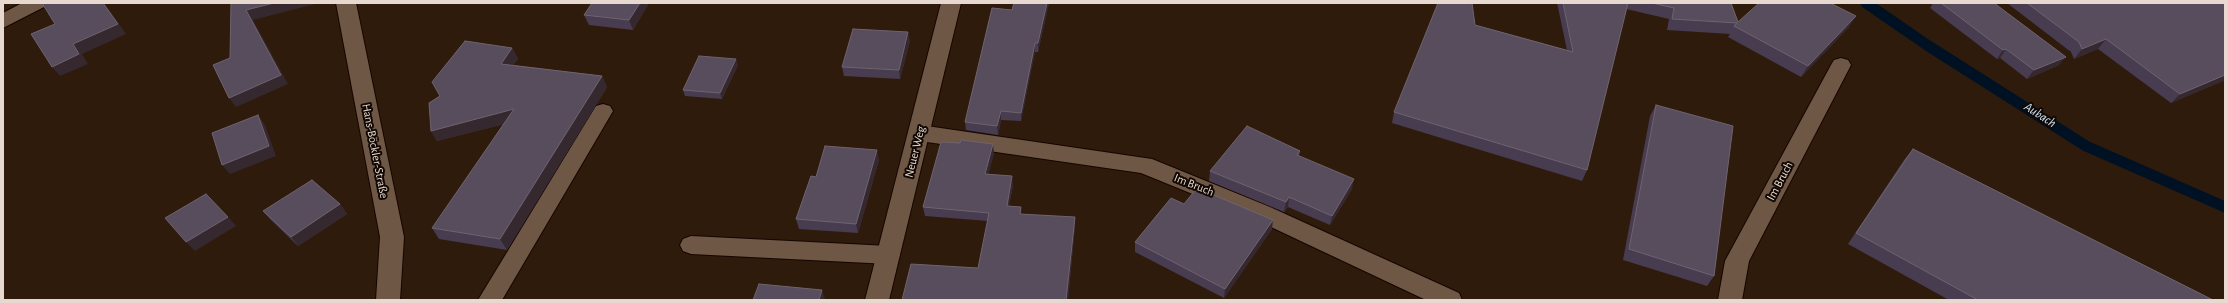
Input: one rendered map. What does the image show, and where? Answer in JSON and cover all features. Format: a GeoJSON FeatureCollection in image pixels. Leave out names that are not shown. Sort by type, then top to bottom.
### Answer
{"type":"FeatureCollection","features":[{"type":"Feature","properties":{"kind":"street","name":"Hans-Böckler-Straße"},"geometry":{"type":"LineString","coordinates":[[346,3],[392,237],[388,300]]}},
{"type":"Feature","properties":{"kind":"street","name":"Neuer Weg"},"geometry":{"type":"LineString","coordinates":[[877,300],[920,133],[951,3]]}},
{"type":"Feature","properties":{"kind":"street","name":"Im Bruch"},"geometry":{"type":"LineString","coordinates":[[1730,300],[1737,261],[1841,65]]}},
{"type":"Feature","properties":{"kind":"street","name":"Im Bruch"},"geometry":{"type":"LineString","coordinates":[[920,133],[1144,165],[1262,213],[1450,300]]}},
{"type":"Feature","properties":{"kind":"lane"},"geometry":{"type":"LineString","coordinates":[[3,21],[37,3]]}},
{"type":"Feature","properties":{"kind":"lane"},"geometry":{"type":"LineString","coordinates":[[490,300],[603,111]]}},
{"type":"Feature","properties":{"kind":"lane"},"geometry":{"type":"LineString","coordinates":[[691,245],[888,255]]}},
{"type":"Feature","properties":{"kind":"building"},"geometry":{"type":"Polygon","coordinates":[[[42,3],[103,3],[118,24],[73,44],[79,54],[52,67],[31,34],[55,24],[42,3]]]}},
{"type":"Feature","properties":{"kind":"building"},"geometry":{"type":"Polygon","coordinates":[[[231,3],[274,3],[246,10],[281,75],[229,98],[213,65],[230,58],[231,3]]]}},
{"type":"Feature","properties":{"kind":"building"},"geometry":{"type":"Polygon","coordinates":[[[592,3],[640,3],[629,20],[584,15],[592,3]]]}},
{"type":"Feature","properties":{"kind":"building"},"geometry":{"type":"Polygon","coordinates":[[[1014,3],[1047,3],[1038,43],[1035,43],[1021,113],[1001,111],[997,126],[965,122],[992,8],[1012,10],[1014,3]]]}},
{"type":"Feature","properties":{"kind":"building"},"geometry":{"type":"Polygon","coordinates":[[[1438,3],[1472,3],[1475,25],[1573,52],[1563,3],[1628,3],[1587,170],[1394,112],[1438,3]]]}},
{"type":"Feature","properties":{"kind":"building"},"geometry":{"type":"Polygon","coordinates":[[[1652,3],[1731,3],[1738,22],[1759,3],[1830,3],[1856,16],[1808,66],[1734,26],[1737,23],[1672,19],[1674,8],[1652,3]]]}},
{"type":"Feature","properties":{"kind":"building"},"geometry":{"type":"Polygon","coordinates":[[[1941,3],[1994,3],[2066,57],[2034,70],[2006,49],[2003,50],[1941,3]]]}},
{"type":"Feature","properties":{"kind":"building"},"geometry":{"type":"Polygon","coordinates":[[[2027,3],[2225,3],[2225,75],[2180,94],[2106,39],[2082,49],[2079,42],[2027,3]]]}},
{"type":"Feature","properties":{"kind":"building"},"geometry":{"type":"Polygon","coordinates":[[[853,29],[908,32],[899,70],[842,67],[853,29]]]}},
{"type":"Feature","properties":{"kind":"building"},"geometry":{"type":"Polygon","coordinates":[[[465,41],[512,48],[501,64],[602,76],[500,239],[432,228],[514,109],[431,131],[429,103],[440,96],[432,82],[465,41]]]}},
{"type":"Feature","properties":{"kind":"building"},"geometry":{"type":"Polygon","coordinates":[[[699,56],[736,59],[720,93],[683,90],[699,56]]]}},
{"type":"Feature","properties":{"kind":"building"},"geometry":{"type":"Polygon","coordinates":[[[1656,105],[1733,126],[1714,276],[1629,249],[1656,105]]]}},
{"type":"Feature","properties":{"kind":"building"},"geometry":{"type":"Polygon","coordinates":[[[258,115],[269,146],[222,165],[212,133],[258,115]]]}},
{"type":"Feature","properties":{"kind":"building"},"geometry":{"type":"Polygon","coordinates":[[[1247,126],[1300,151],[1297,155],[1354,179],[1332,216],[1289,197],[1286,202],[1210,171],[1247,126]]]}},
{"type":"Feature","properties":{"kind":"building"},"geometry":{"type":"Polygon","coordinates":[[[961,140],[993,144],[985,174],[1012,176],[1007,206],[1021,207],[1020,214],[1075,217],[1066,300],[902,300],[911,264],[978,268],[989,213],[923,207],[941,142],[960,143],[961,140]]]}},
{"type":"Feature","properties":{"kind":"building"},"geometry":{"type":"Polygon","coordinates":[[[825,146],[877,150],[856,224],[796,219],[811,176],[816,177],[825,146]]]}},
{"type":"Feature","properties":{"kind":"building"},"geometry":{"type":"Polygon","coordinates":[[[1913,149],[2213,300],[1978,300],[1856,233],[1913,149]]]}},
{"type":"Feature","properties":{"kind":"building"},"geometry":{"type":"Polygon","coordinates":[[[312,180],[340,204],[291,237],[263,211],[312,180]]]}},
{"type":"Feature","properties":{"kind":"building"},"geometry":{"type":"Polygon","coordinates":[[[1197,188],[1273,220],[1225,289],[1135,242],[1171,198],[1184,204],[1197,188]]]}},
{"type":"Feature","properties":{"kind":"building"},"geometry":{"type":"Polygon","coordinates":[[[206,194],[228,217],[186,242],[165,218],[206,194]]]}},
{"type":"Feature","properties":{"kind":"building"},"geometry":{"type":"Polygon","coordinates":[[[759,284],[822,290],[819,300],[753,300],[759,284]]]}},
{"type":"Feature","properties":{"kind":"waterway","name":"Aubach"},"geometry":{"type":"LineString","coordinates":[[1866,3],[1927,45],[2086,146],[2225,207]]}}]}
